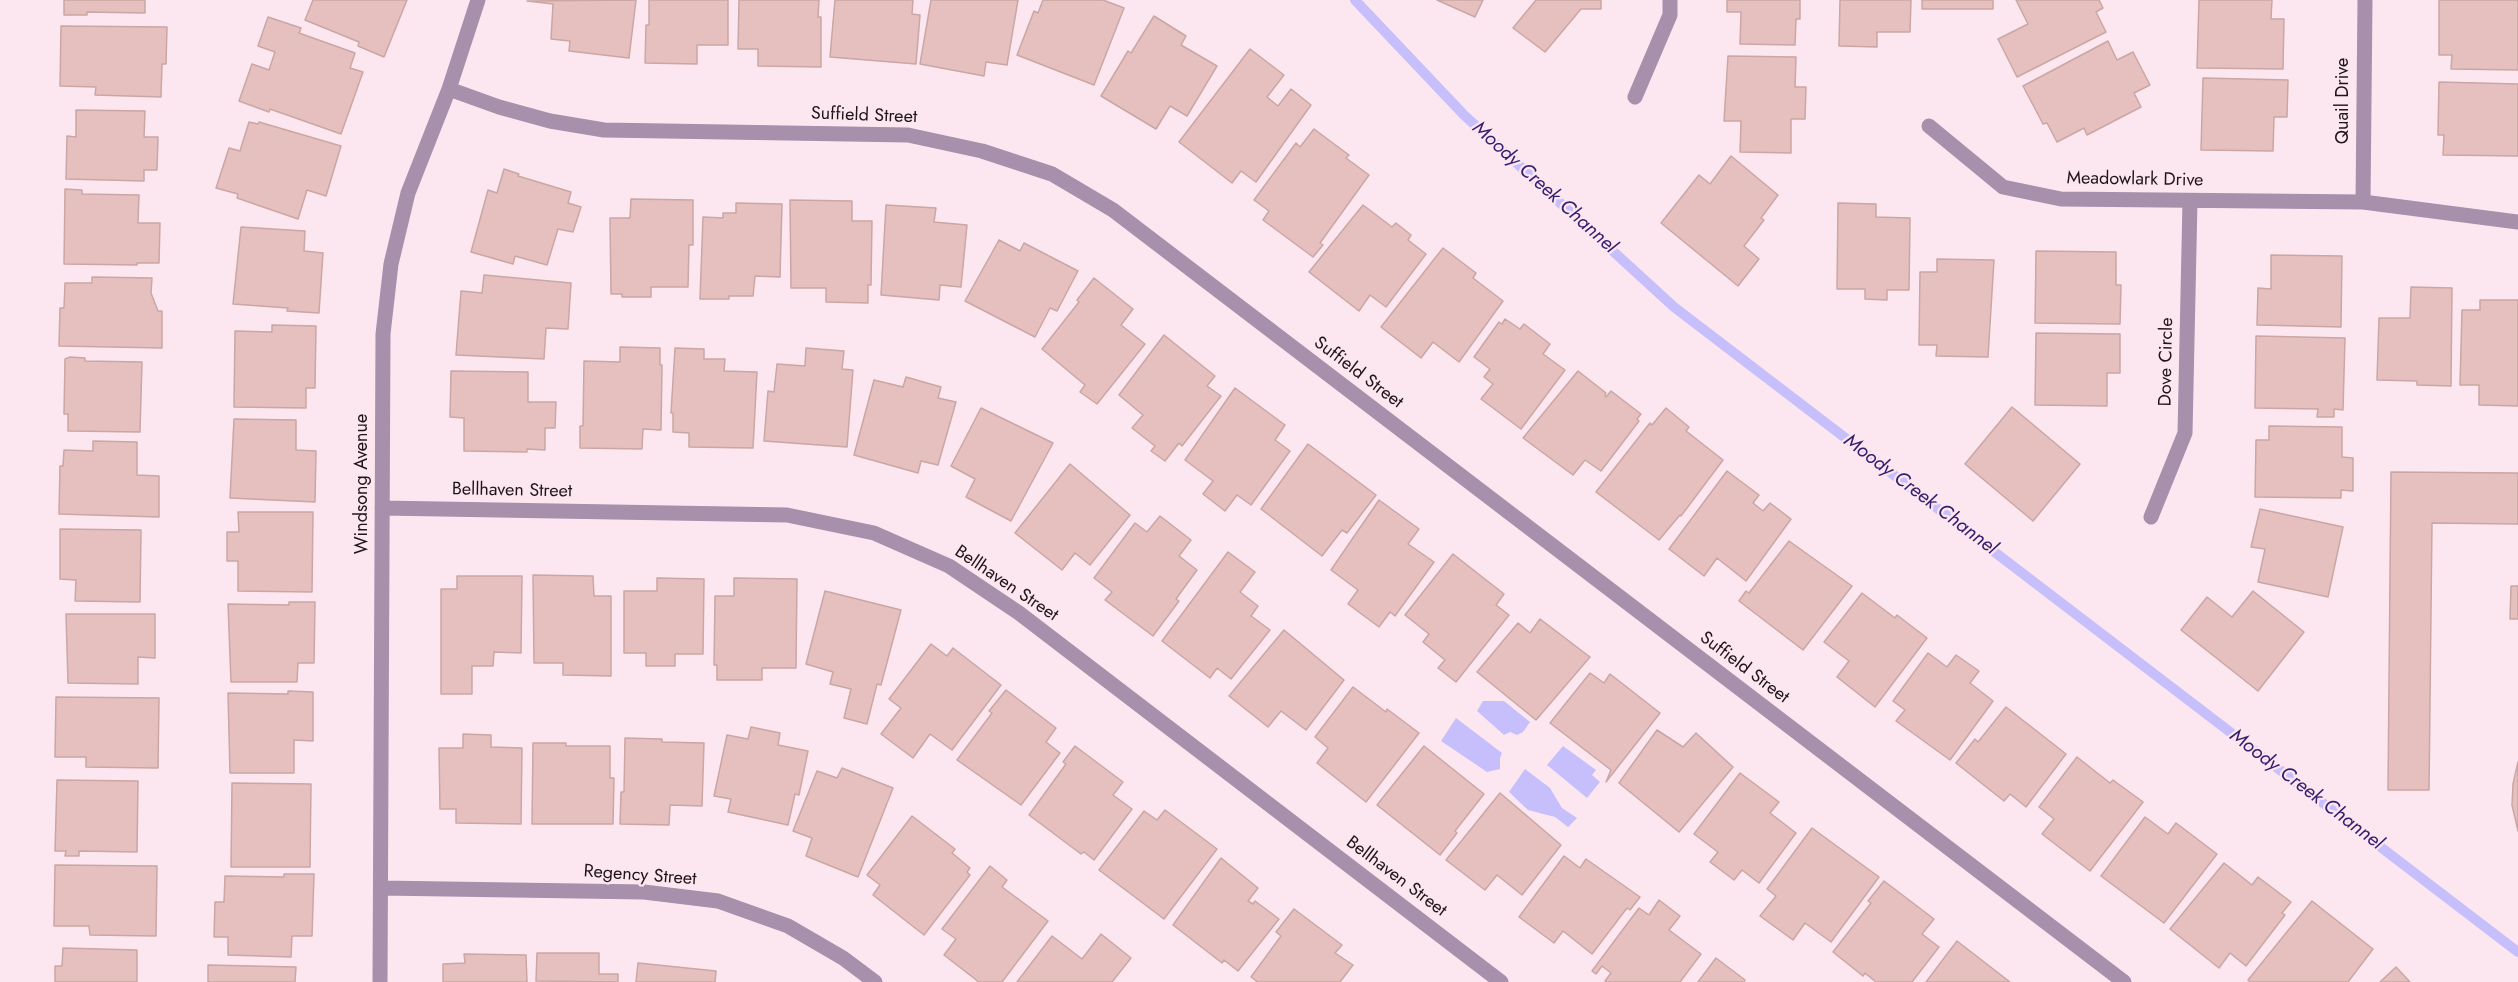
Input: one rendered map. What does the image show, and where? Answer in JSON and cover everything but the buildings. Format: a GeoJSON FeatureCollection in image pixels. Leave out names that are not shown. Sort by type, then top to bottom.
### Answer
{"type":"FeatureCollection","features":[{"type":"Feature","properties":{"kind":"street","name":"Windsong Avenue"},"geometry":{"type":"LineString","coordinates":[[380,982],[383,334],[392,264],[408,193],[449,89],[478,0]]}},
{"type":"Feature","properties":{"kind":"street"},"geometry":{"type":"LineString","coordinates":[[1635,97],[1670,15],[1670,0]]}},
{"type":"Feature","properties":{"kind":"street","name":"Quail Drive"},"geometry":{"type":"LineString","coordinates":[[2363,202],[2365,0]]}},
{"type":"Feature","properties":{"kind":"street","name":"Suffield Street"},"geometry":{"type":"LineString","coordinates":[[449,89],[550,121],[604,130],[908,135],[982,151],[1052,174],[1113,210],[2124,982]]}},
{"type":"Feature","properties":{"kind":"street","name":"Meadowlark Drive"},"geometry":{"type":"LineString","coordinates":[[1929,126],[2003,187],[2061,199],[2363,202],[2518,222]]}},
{"type":"Feature","properties":{"kind":"street","name":"Dove Circle"},"geometry":{"type":"LineString","coordinates":[[2151,517],[2185,433],[2190,201]]}},
{"type":"Feature","properties":{"kind":"street","name":"Bellhaven Street"},"geometry":{"type":"LineString","coordinates":[[382,508],[787,515],[874,533],[949,566],[1019,613],[1501,982]]}},
{"type":"Feature","properties":{"kind":"street","name":"Regency Street"},"geometry":{"type":"LineString","coordinates":[[381,888],[644,892],[718,901],[788,926],[843,958],[874,982]]}},
{"type":"Feature","properties":{"kind":"shaded area"},"geometry":{"type":"Polygon","coordinates":[[[1483,701],[1504,701],[1530,722],[1523,732],[1517,735],[1510,732],[1504,735],[1477,711],[1483,701]]]}},
{"type":"Feature","properties":{"kind":"shaded area"},"geometry":{"type":"Polygon","coordinates":[[[1456,718],[1502,753],[1500,769],[1487,772],[1441,741],[1456,718]]]}},
{"type":"Feature","properties":{"kind":"shaded area"},"geometry":{"type":"Polygon","coordinates":[[[1563,746],[1596,770],[1592,775],[1600,782],[1587,798],[1547,765],[1563,746]]]}},
{"type":"Feature","properties":{"kind":"shaded area"},"geometry":{"type":"Polygon","coordinates":[[[1525,769],[1550,788],[1562,808],[1577,818],[1568,827],[1555,817],[1528,810],[1509,792],[1525,769]]]}},
{"type":"Feature","properties":{"kind":"waterway","name":"Moody Creek Channel"},"geometry":{"type":"LineString","coordinates":[[1355,0],[1464,115],[1674,307],[2518,952]]}}]}
